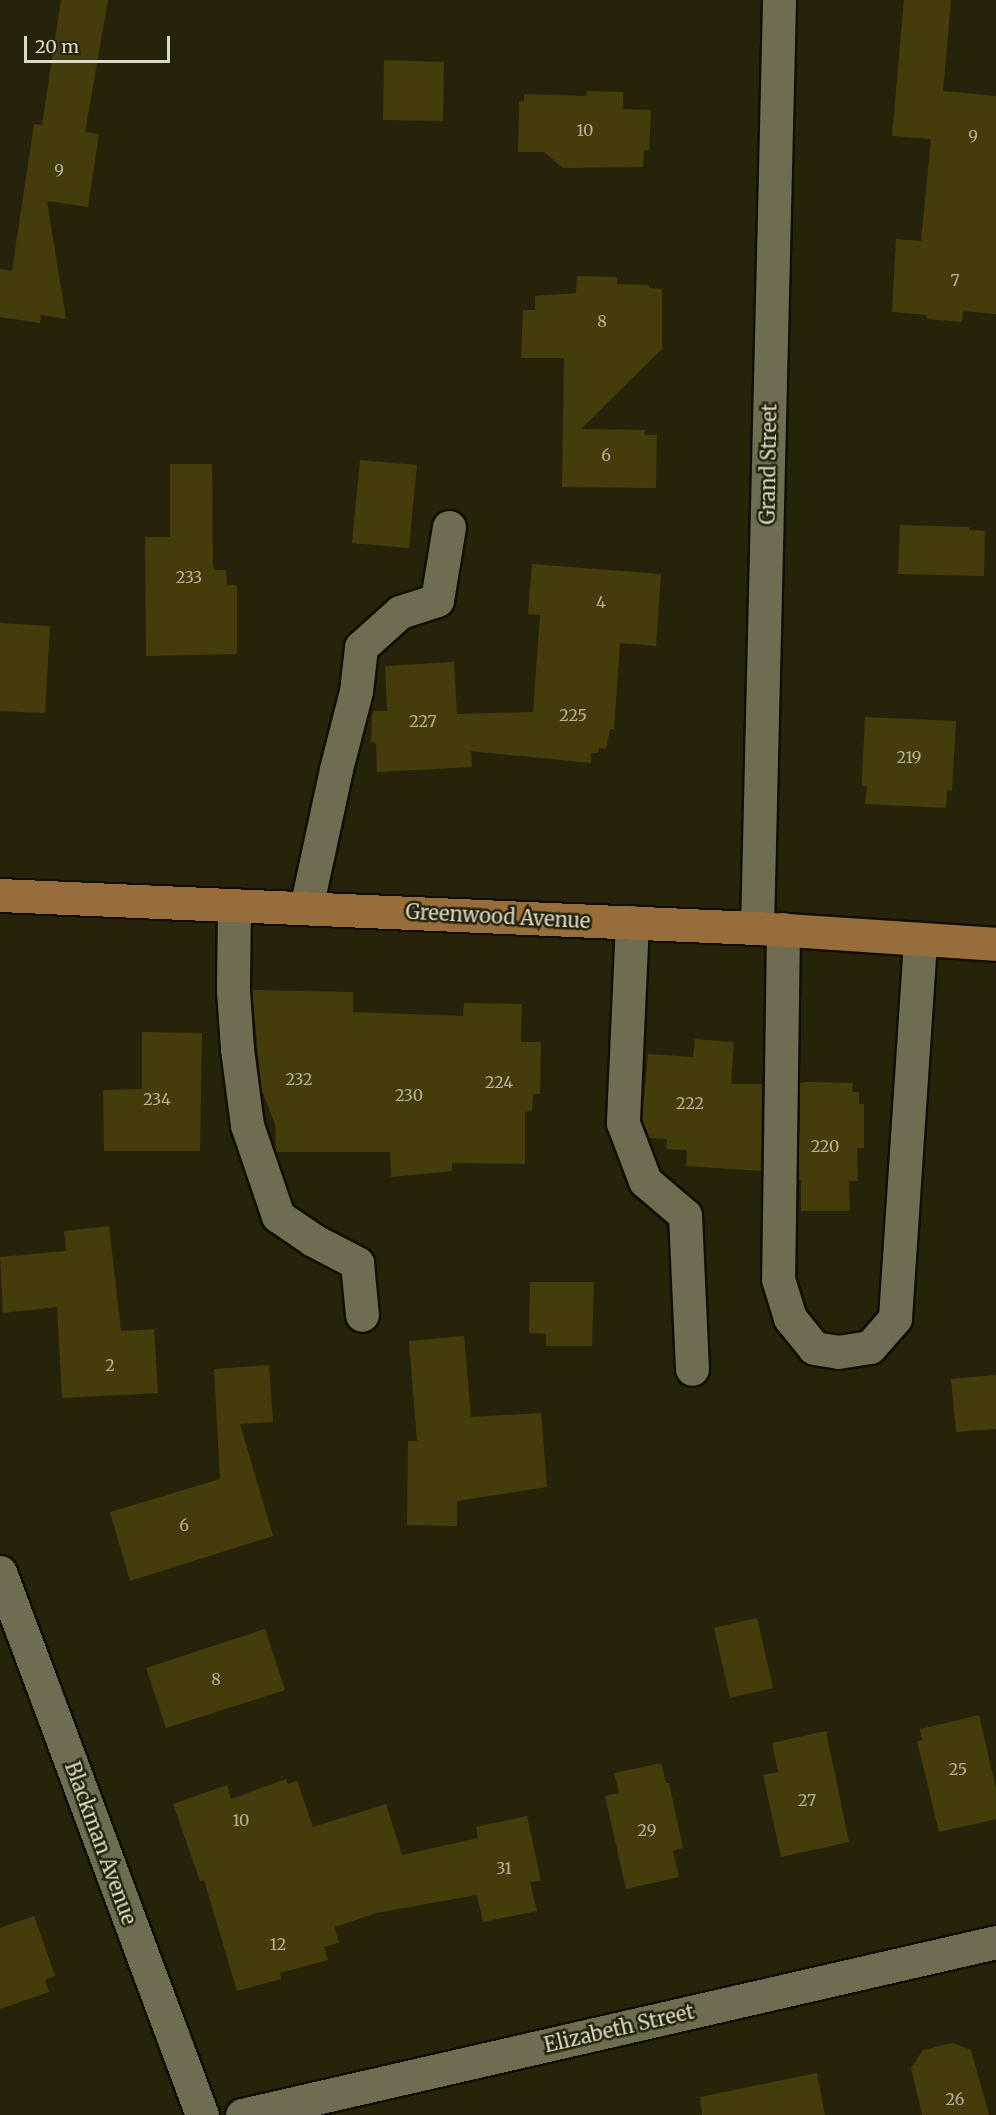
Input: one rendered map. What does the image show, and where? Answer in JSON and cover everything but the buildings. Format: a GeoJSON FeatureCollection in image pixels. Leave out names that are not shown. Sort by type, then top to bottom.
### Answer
{"type":"FeatureCollection","features":[{"type":"Feature","properties":{"kind":"main road","name":"Greenwood Avenue"},"geometry":{"type":"LineString","coordinates":[[0,895],[770,928],[996,945]]}},
{"type":"Feature","properties":{"kind":"street","name":"Grand Street"},"geometry":{"type":"LineString","coordinates":[[779,0],[770,928],[778,1278],[790,1318],[814,1348],[838,1352],[870,1347],[895,1318],[920,939]]}},
{"type":"Feature","properties":{"kind":"street"},"geometry":{"type":"LineString","coordinates":[[306,908],[336,769],[356,691],[361,647],[400,612],[436,600],[449,527]]}},
{"type":"Feature","properties":{"kind":"street"},"geometry":{"type":"LineString","coordinates":[[234,904],[233,990],[237,1049],[247,1125],[278,1216],[313,1240],[357,1263],[362,1315]]}},
{"type":"Feature","properties":{"kind":"street"},"geometry":{"type":"LineString","coordinates":[[632,922],[622,1123],[645,1181],[685,1215],[692,1369]]}},
{"type":"Feature","properties":{"kind":"street","name":"Blackman Avenue"},"geometry":{"type":"LineString","coordinates":[[0,1572],[202,2115]]}},
{"type":"Feature","properties":{"kind":"street","name":"Elizabeth Street"},"geometry":{"type":"LineString","coordinates":[[242,2115],[996,1942]]}}]}
